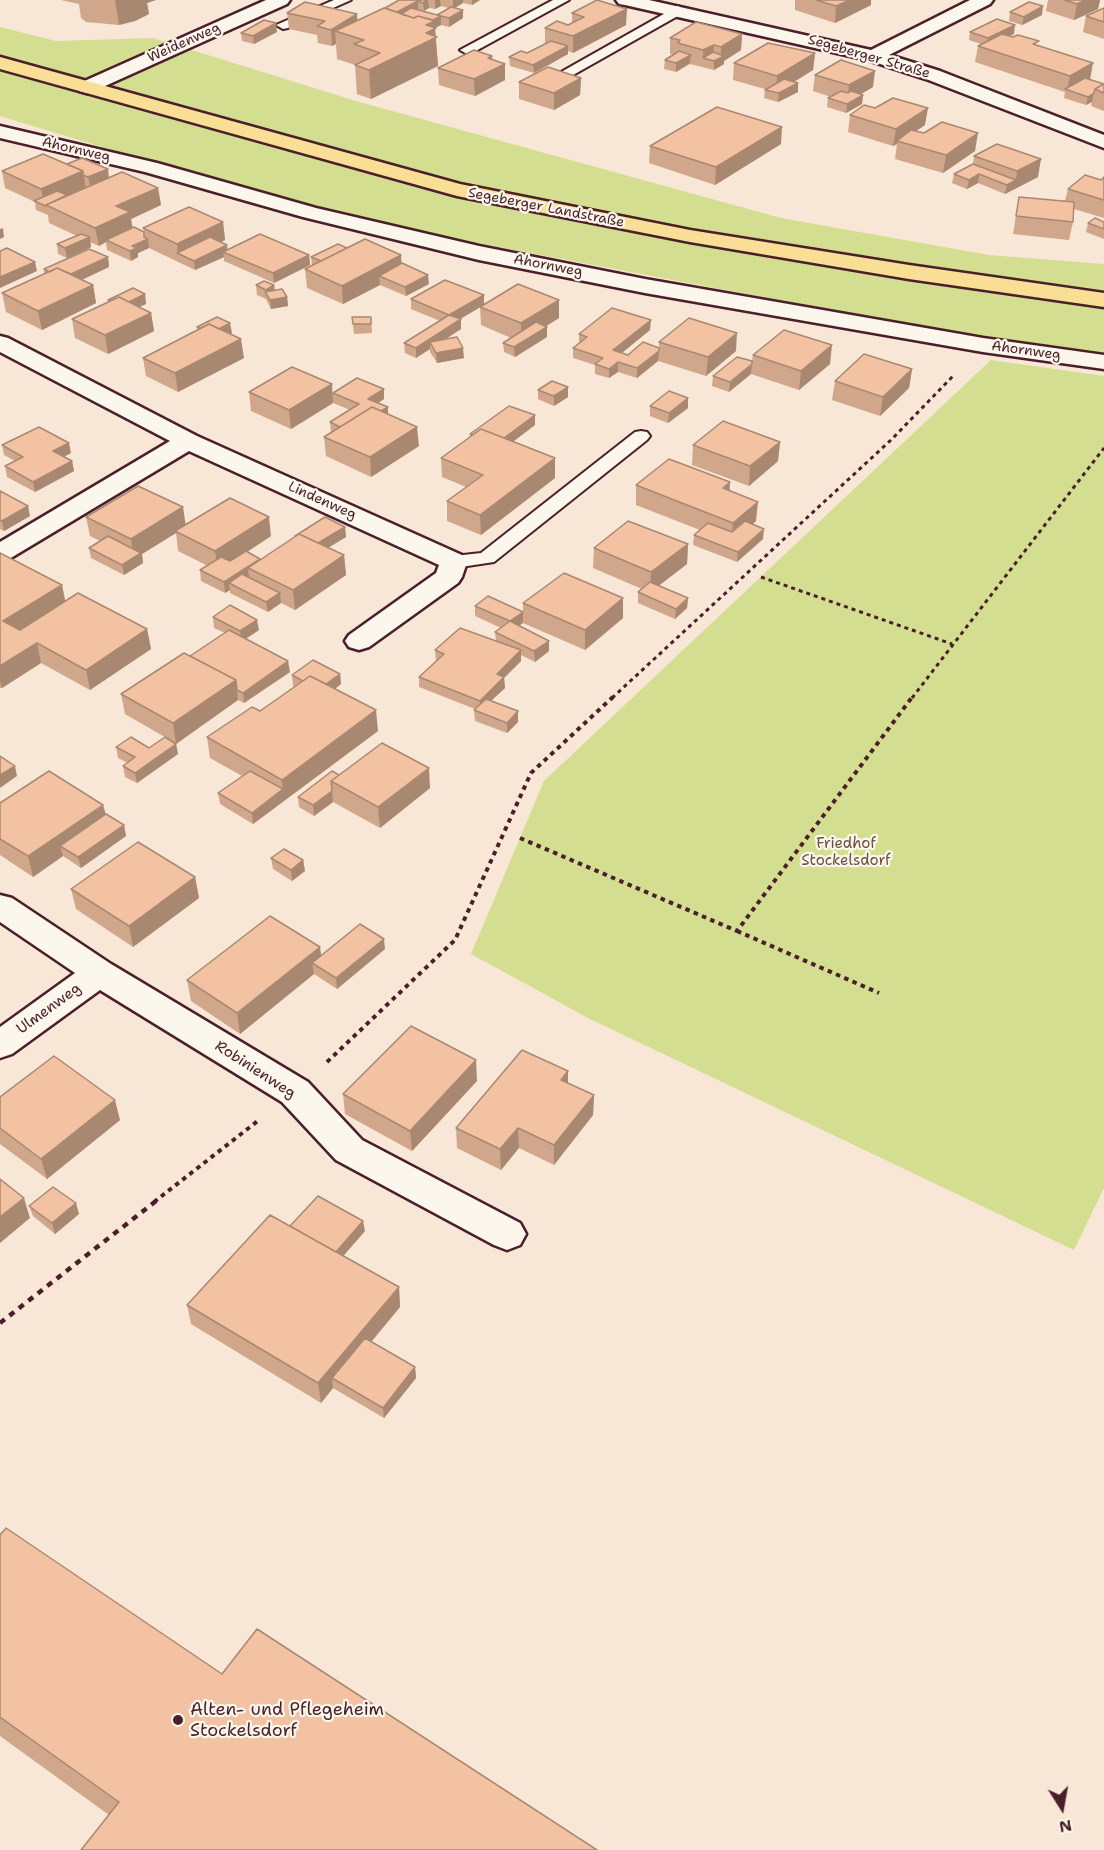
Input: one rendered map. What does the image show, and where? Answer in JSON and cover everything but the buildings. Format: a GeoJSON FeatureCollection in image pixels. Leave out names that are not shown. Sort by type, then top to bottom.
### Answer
{"type":"FeatureCollection","features":[{"type":"Feature","properties":{"kind":"main road","name":"Segeberger Landstraße"},"geometry":{"type":"LineString","coordinates":[[0,63],[457,190],[690,236],[898,270],[1104,300]]}},
{"type":"Feature","properties":{"kind":"street","name":"Weidenweg"},"geometry":{"type":"LineString","coordinates":[[87,87],[281,0]]}},
{"type":"Feature","properties":{"kind":"street","name":"Segeberger Straße"},"geometry":{"type":"LineString","coordinates":[[625,0],[678,10],[873,56],[933,75],[1104,142]]}},
{"type":"Feature","properties":{"kind":"street"},"geometry":{"type":"LineString","coordinates":[[873,56],[984,0]]}},
{"type":"Feature","properties":{"kind":"street","name":"Ahornweg"},"geometry":{"type":"LineString","coordinates":[[0,132],[150,167],[310,213],[479,253],[645,286],[983,345],[1104,362]]}},
{"type":"Feature","properties":{"kind":"street","name":"Lindenweg"},"geometry":{"type":"LineString","coordinates":[[0,343],[188,441],[454,562]]}},
{"type":"Feature","properties":{"kind":"street"},"geometry":{"type":"LineString","coordinates":[[0,553],[188,441]]}},
{"type":"Feature","properties":{"kind":"street"},"geometry":{"type":"LineString","coordinates":[[358,641],[448,577],[454,562]]}},
{"type":"Feature","properties":{"kind":"street","name":"Robinienweg"},"geometry":{"type":"LineString","coordinates":[[0,906],[99,973],[295,1092],[349,1150],[507,1234]]}},
{"type":"Feature","properties":{"kind":"street","name":"Ulmenweg"},"geometry":{"type":"LineString","coordinates":[[0,1045],[99,973]]}},
{"type":"Feature","properties":{"kind":"lane"},"geometry":{"type":"LineString","coordinates":[[283,25],[345,0]]}},
{"type":"Feature","properties":{"kind":"lane"},"geometry":{"type":"LineString","coordinates":[[467,50],[563,0]]}},
{"type":"Feature","properties":{"kind":"lane"},"geometry":{"type":"LineString","coordinates":[[561,76],[678,10]]}},
{"type":"Feature","properties":{"kind":"lane"},"geometry":{"type":"LineString","coordinates":[[454,562],[487,558],[641,436]]}},
{"type":"Feature","properties":{"kind":"path"},"geometry":{"type":"LineString","coordinates":[[0,1323],[295,1092],[455,940],[531,773],[891,440],[983,345]]}},
{"type":"Feature","properties":{"kind":"path"},"geometry":{"type":"LineString","coordinates":[[737,931],[952,644],[1104,448]]}},
{"type":"Feature","properties":{"kind":"path"},"geometry":{"type":"LineString","coordinates":[[761,577],[952,644]]}},
{"type":"Feature","properties":{"kind":"path"},"geometry":{"type":"LineString","coordinates":[[520,838],[879,993]]}},
{"type":"Feature","properties":{"kind":"green space"},"geometry":{"type":"Polygon","coordinates":[[[0,27],[56,41],[153,38],[356,101],[781,218],[989,255],[1104,264],[1104,356],[985,339],[477,243],[314,206],[115,151],[0,116],[0,27]]]}},
{"type":"Feature","properties":{"kind":"green space","name":"Friedhof Stockelsdorf"},"geometry":{"type":"Polygon","coordinates":[[[991,360],[1104,376],[1104,1188],[1074,1250],[588,1018],[471,954],[544,781],[991,360]]]}},
{"type":"Feature","properties":{"kind":"place","name":"Alten- und Pflegeheim Stockelsdorf"},"geometry":{"type":"Point","coordinates":[178,1720]}}]}
